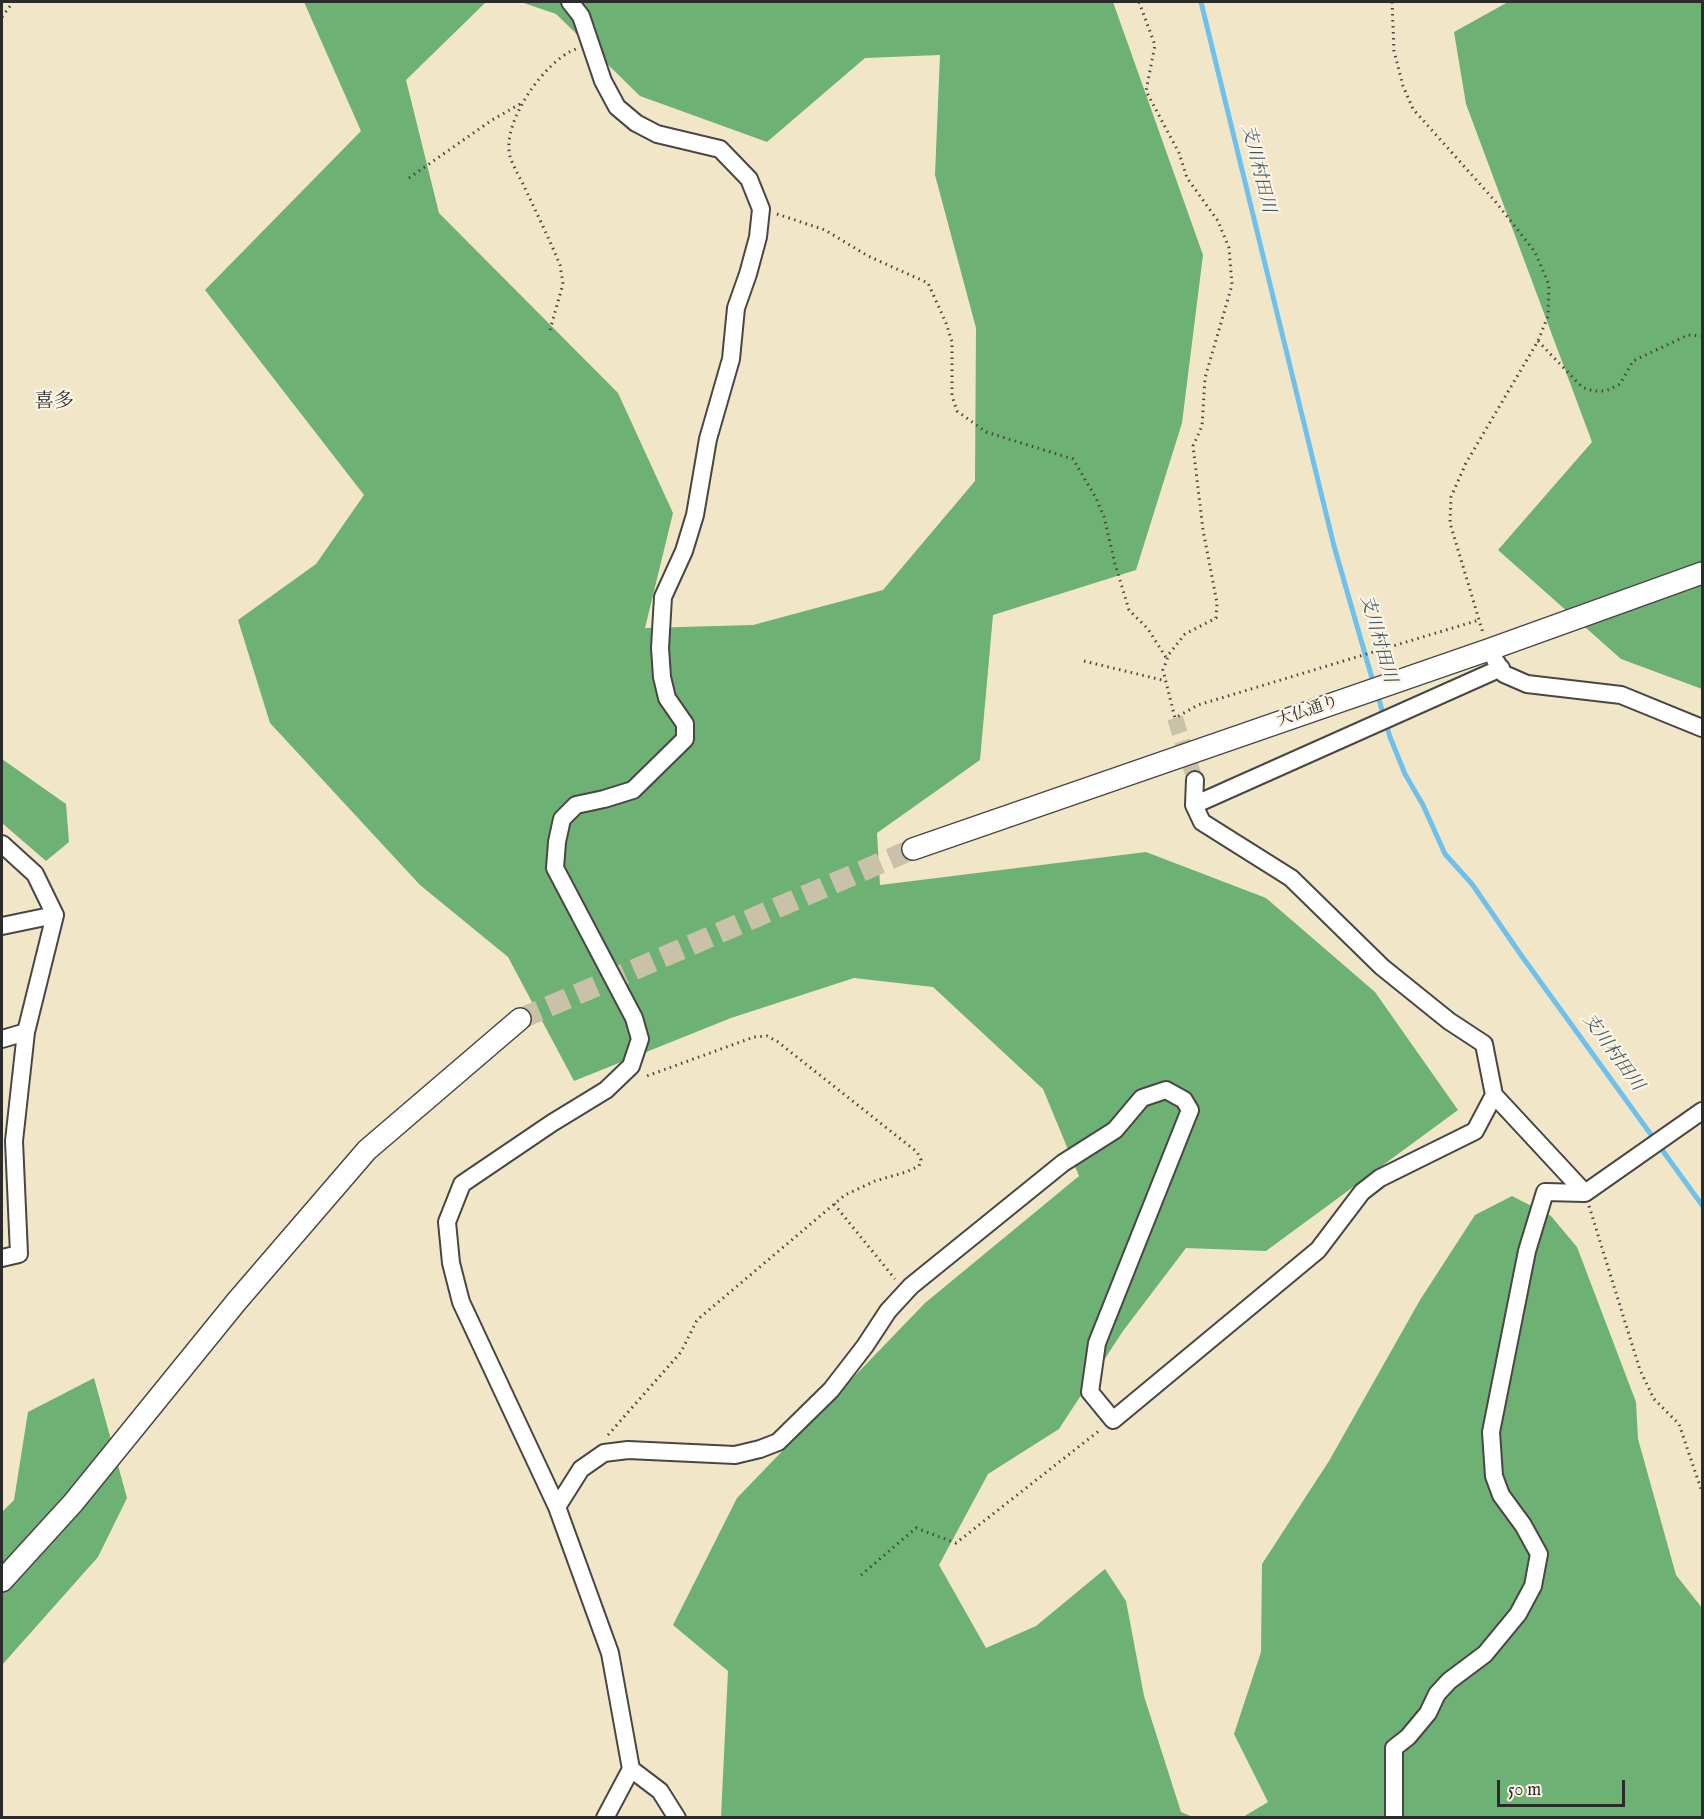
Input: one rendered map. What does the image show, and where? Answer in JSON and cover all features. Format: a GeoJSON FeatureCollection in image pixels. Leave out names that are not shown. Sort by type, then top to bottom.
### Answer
{"type":"FeatureCollection","features":[{"type":"Feature","properties":{"kind":"street"},"geometry":{"type":"LineString","coordinates":[[570,2],[582,16],[603,81],[617,107],[636,123],[657,134],[720,149],[749,179],[761,209],[758,237],[736,308],[731,359],[708,439],[695,515],[684,551],[663,597],[660,648],[662,677],[668,698],[685,724],[685,740],[633,790],[576,805],[562,819],[556,842],[555,868],[634,1018],[640,1039],[631,1066],[606,1090],[552,1123],[462,1184],[447,1222],[451,1263],[461,1302],[556,1507],[610,1653],[631,1769],[605,1818]]}},
{"type":"Feature","properties":{"kind":"street","name":"大仏通り"},"geometry":{"type":"LineString","coordinates":[[913,849],[1488,650],[1702,573]]}},
{"type":"Feature","properties":{"kind":"street"},"geometry":{"type":"LineString","coordinates":[[1488,650],[1504,674],[1527,684],[1621,695],[1702,728]]}},
{"type":"Feature","properties":{"kind":"street"},"geometry":{"type":"LineString","coordinates":[[1194,805],[1501,668]]}},
{"type":"Feature","properties":{"kind":"street"},"geometry":{"type":"LineString","coordinates":[[1196,780],[1194,805],[1202,822],[1291,878],[1382,968],[1449,1021],[1484,1044],[1494,1095],[1585,1193]]}},
{"type":"Feature","properties":{"kind":"street"},"geometry":{"type":"LineString","coordinates":[[2,844],[35,874],[55,915],[26,1032],[8,1143],[19,1254],[2,1258]]}},
{"type":"Feature","properties":{"kind":"street"},"geometry":{"type":"LineString","coordinates":[[2,926],[55,915]]}},
{"type":"Feature","properties":{"kind":"street"},"geometry":{"type":"LineString","coordinates":[[2,1581],[73,1503],[237,1301],[367,1150],[519,1019]]}},
{"type":"Feature","properties":{"kind":"street"},"geometry":{"type":"LineString","coordinates":[[2,1039],[26,1032]]}},
{"type":"Feature","properties":{"kind":"street"},"geometry":{"type":"LineString","coordinates":[[556,1507],[581,1470],[604,1453],[628,1450],[735,1455],[778,1442],[831,1390],[865,1346],[888,1311],[906,1292],[1063,1163],[1115,1130],[1142,1098],[1166,1089],[1184,1100],[1190,1110],[1097,1343],[1090,1392],[1113,1420],[1318,1250],[1362,1192],[1380,1178],[1475,1131],[1494,1095]]}},
{"type":"Feature","properties":{"kind":"street"},"geometry":{"type":"LineString","coordinates":[[1394,1818],[1394,1748],[1408,1737],[1428,1713],[1437,1694],[1449,1681],[1485,1654],[1518,1614],[1533,1586],[1539,1554],[1523,1525],[1501,1495],[1494,1476],[1491,1432],[1527,1251],[1545,1192],[1585,1193],[1702,1111]]}},
{"type":"Feature","properties":{"kind":"street"},"geometry":{"type":"LineString","coordinates":[[631,1769],[660,1791],[677,1818]]}},
{"type":"Feature","properties":{"kind":"path"},"geometry":{"type":"LineString","coordinates":[[2,17],[13,2]]}},
{"type":"Feature","properties":{"kind":"path"},"geometry":{"type":"LineString","coordinates":[[1138,2],[1155,45],[1146,91],[1179,153],[1187,178],[1218,221],[1229,248],[1232,285],[1205,378],[1202,426],[1193,446],[1203,530],[1218,603],[1216,618],[1185,634],[1167,659],[1163,670],[1175,718],[1198,705],[1479,620]]}},
{"type":"Feature","properties":{"kind":"path"},"geometry":{"type":"LineString","coordinates":[[1392,2],[1394,51],[1403,86],[1413,109],[1495,201],[1528,243],[1535,252],[1550,285],[1548,316],[1538,341],[1466,464],[1451,497],[1450,523],[1488,650]]}},
{"type":"Feature","properties":{"kind":"path"},"geometry":{"type":"LineString","coordinates":[[550,330],[564,284],[560,265],[510,155],[511,135],[522,103],[552,64],[570,51],[591,43]]}},
{"type":"Feature","properties":{"kind":"path"},"geometry":{"type":"LineString","coordinates":[[409,178],[492,120],[522,103]]}},
{"type":"Feature","properties":{"kind":"path"},"geometry":{"type":"LineString","coordinates":[[761,209],[825,230],[868,256],[928,283],[952,342],[952,396],[957,411],[986,432],[1073,459],[1096,498],[1104,517],[1129,610],[1148,629],[1167,659]]}},
{"type":"Feature","properties":{"kind":"path"},"geometry":{"type":"LineString","coordinates":[[1538,341],[1582,387],[1593,391],[1606,391],[1620,384],[1633,361],[1688,335],[1702,336]]}},
{"type":"Feature","properties":{"kind":"path"},"geometry":{"type":"LineString","coordinates":[[1084,661],[1166,681]]}},
{"type":"Feature","properties":{"kind":"path"},"geometry":{"type":"LineString","coordinates":[[597,1458],[601,1444],[620,1419],[681,1352],[696,1320],[845,1195],[875,1181],[906,1172],[919,1166],[921,1160],[917,1152],[778,1042],[767,1036],[754,1037],[638,1079]]}},
{"type":"Feature","properties":{"kind":"path"},"geometry":{"type":"LineString","coordinates":[[1585,1193],[1640,1370],[1654,1399],[1678,1424],[1702,1492]]}},
{"type":"Feature","properties":{"kind":"path"},"geometry":{"type":"LineString","coordinates":[[834,1204],[906,1292]]}},
{"type":"Feature","properties":{"kind":"path"},"geometry":{"type":"LineString","coordinates":[[861,1575],[916,1528],[956,1544],[1113,1420]]}},
{"type":"Feature","properties":{"kind":"green space"},"geometry":{"type":"Polygon","coordinates":[[[304,2],[486,2],[406,80],[439,213],[618,393],[673,513],[645,628],[753,625],[883,590],[975,481],[976,328],[935,175],[940,55],[865,58],[767,142],[640,96],[556,14],[521,2],[1113,2],[1203,255],[1182,423],[1136,570],[993,615],[980,760],[877,833],[880,885],[1146,852],[1266,898],[1375,992],[1458,1110],[1266,1251],[1186,1248],[1123,1331],[1059,1429],[988,1474],[939,1565],[986,1648],[1036,1626],[1105,1569],[1126,1601],[1144,1696],[1181,1812],[1193,1817],[721,1817],[728,1671],[673,1625],[737,1498],[925,1303],[1079,1176],[1043,1089],[933,987],[854,978],[731,1018],[574,1081],[508,957],[420,885],[270,723],[238,620],[316,564],[364,495],[205,290],[361,131],[304,2]]]}},
{"type":"Feature","properties":{"kind":"green space"},"geometry":{"type":"Polygon","coordinates":[[[1508,2],[1702,2],[1702,689],[1621,659],[1498,550],[1592,442],[1466,104],[1454,32],[1508,2]]]}},
{"type":"Feature","properties":{"kind":"green space"},"geometry":{"type":"Polygon","coordinates":[[[2,759],[66,804],[69,842],[46,861],[2,823],[2,759]]]}},
{"type":"Feature","properties":{"kind":"green space"},"geometry":{"type":"Polygon","coordinates":[[[1512,1196],[1551,1216],[1577,1247],[1636,1402],[1638,1439],[1676,1575],[1702,1608],[1702,1817],[1243,1817],[1268,1802],[1234,1734],[1261,1652],[1262,1564],[1329,1461],[1420,1300],[1475,1215],[1512,1196]]]}},
{"type":"Feature","properties":{"kind":"green space"},"geometry":{"type":"Polygon","coordinates":[[[94,1378],[127,1498],[98,1557],[2,1665],[2,1512],[14,1500],[28,1412],[94,1378]]]}},
{"type":"Feature","properties":{"kind":"waterway","name":"支川村田川"},"geometry":{"type":"LineString","coordinates":[[1201,2],[1334,546],[1374,685]]}},
{"type":"Feature","properties":{"kind":"waterway","name":"支川村田川"},"geometry":{"type":"LineString","coordinates":[[1377,693],[1390,737],[1405,774],[1423,805],[1445,854],[1472,884],[1702,1205]]}},
{"type":"Feature","properties":{"kind":"tunnel"},"geometry":{"type":"LineString","coordinates":[[1175,718],[1195,780]]}},
{"type":"Feature","properties":{"kind":"tunnel"},"geometry":{"type":"LineString","coordinates":[[520,1019],[913,849]]}},
{"type":"Feature","properties":{"kind":"district","name":"喜多"},"geometry":{"type":"Point","coordinates":[54,403]}}]}
